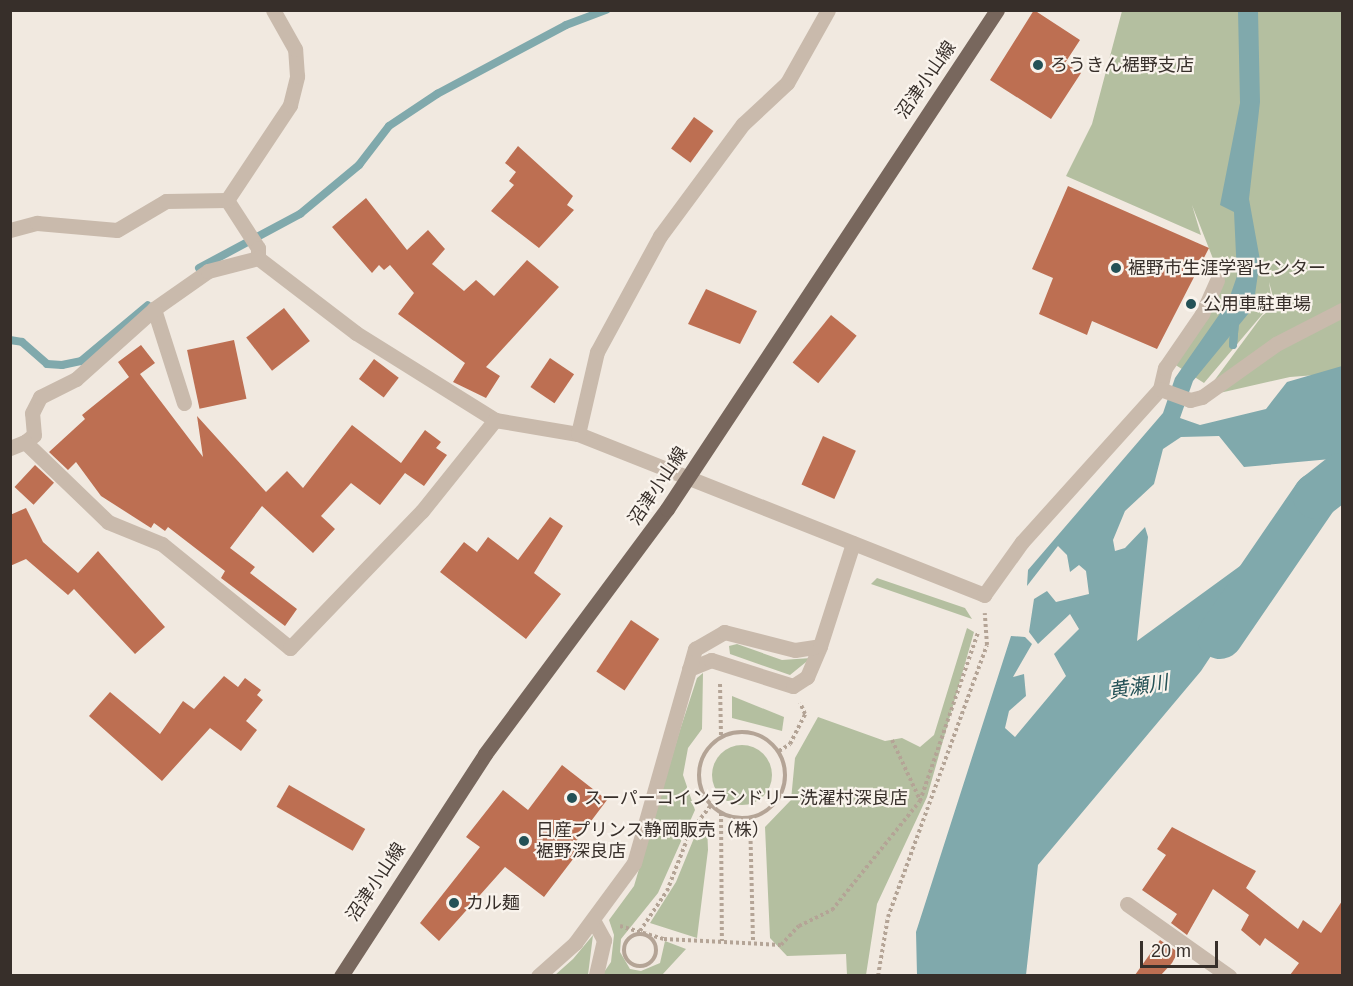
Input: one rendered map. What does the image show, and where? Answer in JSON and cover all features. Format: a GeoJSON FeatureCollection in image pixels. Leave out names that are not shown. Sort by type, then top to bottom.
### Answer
{"type":"FeatureCollection","features":[{"type":"Feature","properties":{"kind":"main road","name":"沼津小山線"},"geometry":{"type":"LineString","coordinates":[[341,975],[485,754],[688,478],[868,197],[997,10]]}},
{"type":"Feature","properties":{"kind":"street"},"geometry":{"type":"LineString","coordinates":[[232,206],[290,105],[297,76],[295,49],[273,10]]}},
{"type":"Feature","properties":{"kind":"street"},"geometry":{"type":"LineString","coordinates":[[578,434],[597,352],[625,296],[696,181],[787,83],[828,10]]}},
{"type":"Feature","properties":{"kind":"street"},"geometry":{"type":"LineString","coordinates":[[10,230],[37,223],[117,230],[166,201],[232,206]]}},
{"type":"Feature","properties":{"kind":"street"},"geometry":{"type":"LineString","coordinates":[[232,206],[258,253],[356,333],[495,420],[578,434],[984,595],[1022,542],[1163,391],[1165,368],[1202,314],[1217,280]]}},
{"type":"Feature","properties":{"kind":"street"},"geometry":{"type":"LineString","coordinates":[[258,253],[208,272],[154,309],[76,379],[40,397],[32,413],[34,435],[18,445],[108,522],[162,544],[290,648],[422,511],[495,420]]}},
{"type":"Feature","properties":{"kind":"street"},"geometry":{"type":"LineString","coordinates":[[154,309],[184,403]]}},
{"type":"Feature","properties":{"kind":"street"},"geometry":{"type":"LineString","coordinates":[[1163,391],[1190,400],[1342,310]]}},
{"type":"Feature","properties":{"kind":"street"},"geometry":{"type":"LineString","coordinates":[[689,669],[711,660],[793,686],[807,677],[820,646],[853,543]]}},
{"type":"Feature","properties":{"kind":"street"},"geometry":{"type":"LineString","coordinates":[[538,975],[593,920],[634,863],[695,648],[724,632],[795,650],[820,646]]}},
{"type":"Feature","properties":{"kind":"street"},"geometry":{"type":"LineString","coordinates":[[1127,904],[1229,975]]}},
{"type":"Feature","properties":{"kind":"street"},"geometry":{"type":"LineString","coordinates":[[593,920],[604,940],[596,975]]}},
{"type":"Feature","properties":{"kind":"path"},"geometry":{"type":"LineString","coordinates":[[593,920],[664,939],[782,945],[800,926],[832,910],[920,801],[982,633],[984,595]]}},
{"type":"Feature","properties":{"kind":"path"},"geometry":{"type":"LineString","coordinates":[[878,975],[888,917],[987,645],[982,633]]}},
{"type":"Feature","properties":{"kind":"path"},"geometry":{"type":"LineString","coordinates":[[721,737],[722,663]]}},
{"type":"Feature","properties":{"kind":"path"},"geometry":{"type":"LineString","coordinates":[[779,751],[790,744],[805,714],[793,686]]}},
{"type":"Feature","properties":{"kind":"path"},"geometry":{"type":"LineString","coordinates":[[749,732],[779,751],[785,786],[770,810],[750,818],[721,813],[711,805],[698,772],[710,746],[721,737],[749,732]]}},
{"type":"Feature","properties":{"kind":"path"},"geometry":{"type":"LineString","coordinates":[[892,740],[920,801]]}},
{"type":"Feature","properties":{"kind":"path"},"geometry":{"type":"LineString","coordinates":[[640,931],[656,947],[655,958],[642,966],[632,964],[624,951],[668,891],[690,832],[711,805]]}},
{"type":"Feature","properties":{"kind":"path"},"geometry":{"type":"LineString","coordinates":[[721,813],[722,941]]}},
{"type":"Feature","properties":{"kind":"path"},"geometry":{"type":"LineString","coordinates":[[750,818],[753,943]]}},
{"type":"Feature","properties":{"kind":"green space"},"geometry":{"type":"Polygon","coordinates":[[[1122,11],[1342,11],[1342,373],[1290,377],[1202,397],[1262,316],[1293,292],[1275,304],[1269,282],[1272,303],[1204,383],[1174,364],[1217,269],[1192,205],[1201,235],[1066,176],[1092,124],[1122,11]]]}},
{"type":"Feature","properties":{"kind":"green space"},"geometry":{"type":"Polygon","coordinates":[[[877,578],[965,608],[972,619],[871,584],[877,578]]]}},
{"type":"Feature","properties":{"kind":"green space"},"geometry":{"type":"Polygon","coordinates":[[[967,628],[974,632],[927,797],[877,904],[866,975],[847,975],[846,954],[787,956],[770,938],[765,827],[791,800],[795,758],[818,717],[885,741],[902,738],[920,747],[934,735],[967,628]]]}},
{"type":"Feature","properties":{"kind":"green space"},"geometry":{"type":"Polygon","coordinates":[[[737,644],[782,660],[811,658],[790,675],[730,654],[729,646],[737,644]]]}},
{"type":"Feature","properties":{"kind":"green space"},"geometry":{"type":"Polygon","coordinates":[[[703,673],[702,729],[688,748],[683,775],[695,810],[658,893],[621,939],[620,952],[630,969],[641,971],[660,963],[665,941],[686,949],[662,975],[602,975],[611,962],[614,935],[609,920],[634,886],[679,733],[697,678],[703,673]]]}},
{"type":"Feature","properties":{"kind":"green space"},"geometry":{"type":"Polygon","coordinates":[[[732,696],[784,717],[782,731],[732,718],[732,696]]]}},
{"type":"Feature","properties":{"kind":"green space"},"geometry":{"type":"Polygon","coordinates":[[[742,745],[759,750],[767,758],[772,775],[767,792],[759,800],[742,805],[725,800],[717,792],[712,775],[717,758],[725,750],[742,745]]]}},
{"type":"Feature","properties":{"kind":"green space"},"geometry":{"type":"Polygon","coordinates":[[[701,821],[707,825],[708,850],[697,938],[650,923],[676,882],[701,821]]]}},
{"type":"Feature","properties":{"kind":"green space"},"geometry":{"type":"Polygon","coordinates":[[[593,935],[588,975],[554,976],[573,959],[593,935]]]}},
{"type":"Feature","properties":{"kind":"water"},"geometry":{"type":"Polygon","coordinates":[[[1238,11],[1258,11],[1260,102],[1249,199],[1260,260],[1253,308],[1193,381],[1180,418],[1200,425],[1266,409],[1287,382],[1342,366],[1342,458],[1244,467],[1219,436],[1181,437],[1163,449],[1154,484],[1125,511],[1113,540],[1115,551],[1125,548],[1145,527],[1148,537],[1137,641],[1299,523],[1201,671],[1038,865],[1026,975],[917,975],[916,932],[1011,636],[1025,637],[1032,644],[1013,677],[1024,674],[1026,696],[1009,711],[1005,728],[1015,737],[1066,676],[1054,654],[1079,629],[1070,614],[1038,644],[1029,632],[1034,599],[1047,591],[1056,602],[1089,594],[1086,571],[1079,565],[1070,572],[1067,555],[1058,546],[1027,586],[1028,570],[1163,413],[1175,378],[1228,302],[1237,276],[1234,212],[1220,205],[1240,103],[1238,11]]]}},
{"type":"Feature","properties":{"kind":"building"},"geometry":{"type":"Polygon","coordinates":[[[1034,10],[1080,40],[1065,63],[1081,73],[1051,119],[990,80],[1034,10]]]}},
{"type":"Feature","properties":{"kind":"building"},"geometry":{"type":"Polygon","coordinates":[[[694,117],[713,131],[690,163],[671,149],[694,117]]]}},
{"type":"Feature","properties":{"kind":"building"},"geometry":{"type":"Polygon","coordinates":[[[518,146],[573,196],[567,205],[574,210],[539,248],[491,211],[514,185],[509,181],[516,172],[505,163],[518,146]]]}},
{"type":"Feature","properties":{"kind":"building","name":"裾野市生涯学習センター"},"geometry":{"type":"Polygon","coordinates":[[[1068,186],[1209,248],[1157,349],[1092,321],[1087,335],[1039,314],[1053,278],[1032,269],[1068,186]]]}},
{"type":"Feature","properties":{"kind":"building"},"geometry":{"type":"Polygon","coordinates":[[[366,198],[407,250],[428,230],[445,249],[432,264],[464,291],[476,280],[494,296],[527,260],[559,287],[486,367],[500,376],[486,398],[453,382],[465,363],[398,314],[414,293],[390,265],[384,270],[379,265],[372,273],[332,227],[366,198]]]}},
{"type":"Feature","properties":{"kind":"building"},"geometry":{"type":"Polygon","coordinates":[[[706,289],[757,311],[740,344],[688,324],[706,289]]]}},
{"type":"Feature","properties":{"kind":"building"},"geometry":{"type":"Polygon","coordinates":[[[284,308],[310,341],[272,371],[246,338],[284,308]]]}},
{"type":"Feature","properties":{"kind":"building"},"geometry":{"type":"Polygon","coordinates":[[[831,315],[857,336],[818,383],[793,362],[831,315]]]}},
{"type":"Feature","properties":{"kind":"building"},"geometry":{"type":"Polygon","coordinates":[[[234,340],[246,399],[200,409],[187,350],[234,340]]]}},
{"type":"Feature","properties":{"kind":"building"},"geometry":{"type":"Polygon","coordinates":[[[141,345],[155,363],[140,374],[203,457],[197,416],[266,492],[287,471],[303,488],[352,425],[401,463],[425,430],[441,442],[436,448],[447,455],[424,486],[405,473],[380,505],[351,483],[321,516],[335,529],[313,553],[262,506],[230,548],[255,567],[250,573],[297,609],[285,626],[221,578],[225,571],[168,527],[165,531],[154,523],[151,528],[101,496],[76,462],[68,470],[49,452],[85,419],[82,415],[129,377],[118,362],[141,345]]]}},
{"type":"Feature","properties":{"kind":"building"},"geometry":{"type":"Polygon","coordinates":[[[550,358],[574,374],[554,403],[530,387],[550,358]]]}},
{"type":"Feature","properties":{"kind":"building"},"geometry":{"type":"Polygon","coordinates":[[[374,359],[399,378],[384,398],[359,379],[374,359]]]}},
{"type":"Feature","properties":{"kind":"building"},"geometry":{"type":"Polygon","coordinates":[[[823,436],[856,451],[834,499],[801,484],[823,436]]]}},
{"type":"Feature","properties":{"kind":"building"},"geometry":{"type":"Polygon","coordinates":[[[35,465],[54,483],[34,505],[15,487],[35,465]]]}},
{"type":"Feature","properties":{"kind":"building"},"geometry":{"type":"Polygon","coordinates":[[[26,508],[43,542],[78,573],[98,551],[165,627],[135,654],[74,589],[68,595],[26,559],[10,566],[10,515],[26,508]]]}},
{"type":"Feature","properties":{"kind":"building"},"geometry":{"type":"Polygon","coordinates":[[[550,517],[563,526],[534,573],[561,594],[526,639],[440,572],[464,542],[477,552],[488,537],[518,560],[550,517]]]}},
{"type":"Feature","properties":{"kind":"building"},"geometry":{"type":"Polygon","coordinates":[[[631,620],[659,639],[625,690],[596,671],[631,620]]]}},
{"type":"Feature","properties":{"kind":"building"},"geometry":{"type":"Polygon","coordinates":[[[224,676],[238,687],[245,678],[261,690],[257,695],[263,700],[246,721],[257,730],[241,751],[210,728],[162,781],[89,716],[110,692],[160,734],[183,701],[194,709],[224,676]]]}},
{"type":"Feature","properties":{"kind":"building"},"geometry":{"type":"Polygon","coordinates":[[[562,765],[607,800],[573,845],[580,850],[544,897],[505,867],[439,941],[420,923],[480,847],[466,837],[503,790],[528,810],[562,765]]]}},
{"type":"Feature","properties":{"kind":"building"},"geometry":{"type":"Polygon","coordinates":[[[289,785],[365,829],[353,851],[276,807],[289,785]]]}},
{"type":"Feature","properties":{"kind":"building"},"geometry":{"type":"Polygon","coordinates":[[[1172,827],[1256,871],[1246,888],[1298,929],[1303,920],[1321,933],[1342,901],[1342,975],[1290,975],[1299,963],[1265,938],[1260,946],[1241,930],[1249,915],[1213,889],[1187,935],[1171,923],[1177,914],[1142,890],[1166,855],[1157,849],[1172,827]]]}},
{"type":"Feature","properties":{"kind":"building"},"geometry":{"type":"Polygon","coordinates":[[[1160,940],[1178,952],[1172,963],[1161,975],[1135,975],[1160,940]]]}},
{"type":"Feature","properties":{"kind":"waterway"},"geometry":{"type":"LineString","coordinates":[[199,268],[300,214],[359,165],[389,126],[437,94],[566,25],[606,10]]}},
{"type":"Feature","properties":{"kind":"waterway"},"geometry":{"type":"LineString","coordinates":[[10,340],[22,342],[47,364],[62,365],[81,361],[148,305]]}},
{"type":"Feature","properties":{"kind":"waterway"},"geometry":{"type":"LineString","coordinates":[[1235,322],[1233,345],[1235,323]]}},
{"type":"Feature","properties":{"kind":"waterway","name":"黄瀬川"},"geometry":{"type":"LineString","coordinates":[[1220,636],[1316,496],[1342,476]]}},
{"type":"Feature","properties":{"kind":"place","name":"ろうきん裾野支店"},"geometry":{"type":"Point","coordinates":[1038,65]}},
{"type":"Feature","properties":{"kind":"place","name":"裾野市生涯学習センター"},"geometry":{"type":"Point","coordinates":[1116,268]}},
{"type":"Feature","properties":{"kind":"place","name":"公用車駐車場"},"geometry":{"type":"Point","coordinates":[1191,304]}},
{"type":"Feature","properties":{"kind":"place","name":"スーパーコインランドリー洗濯村深良店"},"geometry":{"type":"Point","coordinates":[572,798]}},
{"type":"Feature","properties":{"kind":"place","name":"日産プリンス静岡販売（株） 裾野深良店"},"geometry":{"type":"Point","coordinates":[524,841]}},
{"type":"Feature","properties":{"kind":"place","name":"カル麺"},"geometry":{"type":"Point","coordinates":[454,903]}}]}
